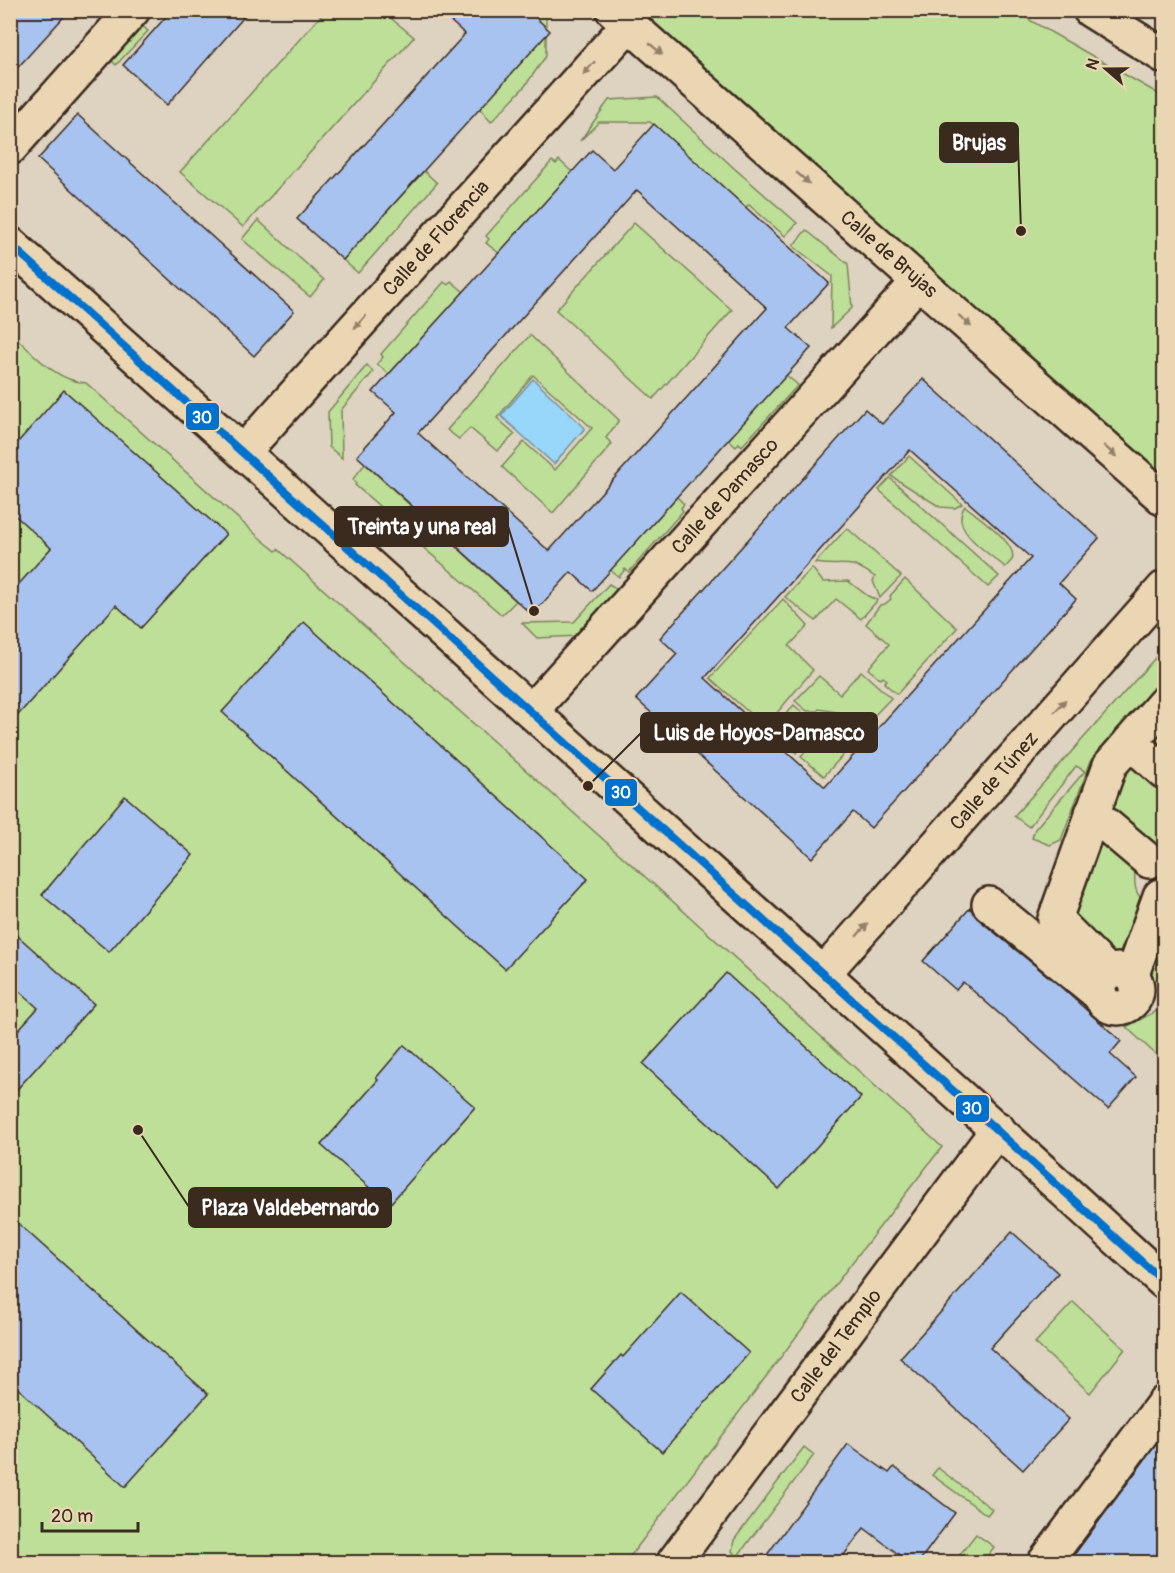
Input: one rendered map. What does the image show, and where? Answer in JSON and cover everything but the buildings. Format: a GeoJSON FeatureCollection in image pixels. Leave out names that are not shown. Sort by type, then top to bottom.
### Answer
{"type":"FeatureCollection","features":[{"type":"Feature","properties":{"kind":"main road"},"geometry":{"type":"LineString","coordinates":[[10,148],[133,10]]}},
{"type":"Feature","properties":{"kind":"main road"},"geometry":{"type":"LineString","coordinates":[[1090,10],[1164,56]]}},
{"type":"Feature","properties":{"kind":"main road","name":"Calle de Brujas"},"geometry":{"type":"LineString","coordinates":[[620,18],[1164,499]]}},
{"type":"Feature","properties":{"kind":"main road","name":"Calle de Florencia"},"geometry":{"type":"LineString","coordinates":[[244,452],[620,18]]}},
{"type":"Feature","properties":{"kind":"main road"},"geometry":{"type":"LineString","coordinates":[[10,244],[998,1129],[1164,1282]]}},
{"type":"Feature","properties":{"kind":"main road","name":"Calle de Damasco"},"geometry":{"type":"LineString","coordinates":[[531,711],[919,281]]}},
{"type":"Feature","properties":{"kind":"main road","name":"Calle de Túnez"},"geometry":{"type":"LineString","coordinates":[[823,974],[1164,588]]}},
{"type":"Feature","properties":{"kind":"main road"},"geometry":{"type":"LineString","coordinates":[[1119,985],[1055,919],[1110,765],[1164,704]]}},
{"type":"Feature","properties":{"kind":"main road"},"geometry":{"type":"LineString","coordinates":[[1130,742],[1164,771]]}},
{"type":"Feature","properties":{"kind":"main road"},"geometry":{"type":"LineString","coordinates":[[1092,813],[1157,858],[1142,872],[1143,884],[1147,890],[1162,896],[1119,985]]}},
{"type":"Feature","properties":{"kind":"main road"},"geometry":{"type":"LineString","coordinates":[[990,904],[1119,985],[1164,983]]}},
{"type":"Feature","properties":{"kind":"main road","name":"Calle del Templo"},"geometry":{"type":"LineString","coordinates":[[674,1563],[998,1129]]}},
{"type":"Feature","properties":{"kind":"main road"},"geometry":{"type":"LineString","coordinates":[[1045,1563],[1164,1403]]}},
{"type":"Feature","properties":{"kind":"green space"},"geometry":{"type":"Polygon","coordinates":[[[326,10],[382,11],[414,37],[243,227],[180,172],[326,10]]]}},
{"type":"Feature","properties":{"kind":"green space"},"geometry":{"type":"Polygon","coordinates":[[[527,11],[546,11],[546,56],[525,86],[491,122],[480,109],[527,11]]]}},
{"type":"Feature","properties":{"kind":"green space"},"geometry":{"type":"Polygon","coordinates":[[[632,11],[1014,11],[1164,97],[1164,488],[632,11]]]}},
{"type":"Feature","properties":{"kind":"green space"},"geometry":{"type":"Polygon","coordinates":[[[134,18],[148,31],[116,65],[103,52],[134,18]]]}},
{"type":"Feature","properties":{"kind":"green space"},"geometry":{"type":"Polygon","coordinates":[[[657,97],[797,223],[785,236],[749,205],[745,207],[650,122],[599,122],[580,141],[609,100],[657,97]]]}},
{"type":"Feature","properties":{"kind":"green space"},"geometry":{"type":"Polygon","coordinates":[[[559,160],[572,172],[499,253],[486,243],[489,239],[486,236],[552,161],[556,164],[559,160]]]}},
{"type":"Feature","properties":{"kind":"green space"},"geometry":{"type":"Polygon","coordinates":[[[424,171],[437,183],[358,273],[343,260],[424,171]]]}},
{"type":"Feature","properties":{"kind":"green space"},"geometry":{"type":"Polygon","coordinates":[[[258,220],[324,280],[310,297],[242,239],[258,220]]]}},
{"type":"Feature","properties":{"kind":"green space"},"geometry":{"type":"Polygon","coordinates":[[[634,223],[732,310],[653,399],[556,310],[634,223]]]}},
{"type":"Feature","properties":{"kind":"green space"},"geometry":{"type":"Polygon","coordinates":[[[806,230],[848,264],[852,308],[831,328],[832,276],[793,246],[806,230]]]}},
{"type":"Feature","properties":{"kind":"green space"},"geometry":{"type":"Polygon","coordinates":[[[451,281],[464,292],[389,374],[377,364],[383,357],[381,354],[444,282],[448,285],[451,281]]]}},
{"type":"Feature","properties":{"kind":"green space"},"geometry":{"type":"Polygon","coordinates":[[[11,333],[54,372],[86,383],[261,539],[276,551],[278,549],[689,916],[942,1147],[626,1562],[11,1562],[11,333]]]}},
{"type":"Feature","properties":{"kind":"green space"},"geometry":{"type":"Polygon","coordinates":[[[530,335],[619,420],[606,438],[612,444],[553,513],[502,467],[524,442],[555,470],[592,428],[533,375],[497,418],[515,434],[497,451],[470,428],[459,439],[447,430],[530,335]]]}},
{"type":"Feature","properties":{"kind":"green space"},"geometry":{"type":"Polygon","coordinates":[[[367,365],[373,372],[341,410],[342,458],[329,447],[328,412],[367,365]]]}},
{"type":"Feature","properties":{"kind":"green space"},"geometry":{"type":"Polygon","coordinates":[[[786,375],[798,385],[742,446],[739,443],[736,447],[728,440],[786,375]]]}},
{"type":"Feature","properties":{"kind":"green space"},"geometry":{"type":"Polygon","coordinates":[[[909,456],[962,504],[955,508],[940,507],[891,476],[909,456]]]}},
{"type":"Feature","properties":{"kind":"green space"},"geometry":{"type":"Polygon","coordinates":[[[365,464],[412,507],[400,524],[355,485],[353,479],[365,464]]]}},
{"type":"Feature","properties":{"kind":"green space"},"geometry":{"type":"Polygon","coordinates":[[[890,478],[999,576],[988,587],[879,490],[890,478]]]}},
{"type":"Feature","properties":{"kind":"green space"},"geometry":{"type":"Polygon","coordinates":[[[677,497],[684,504],[681,508],[683,511],[629,572],[625,569],[619,577],[610,570],[677,497]]]}},
{"type":"Feature","properties":{"kind":"green space"},"geometry":{"type":"Polygon","coordinates":[[[965,506],[996,531],[1009,546],[1012,560],[1006,567],[981,548],[966,532],[961,515],[965,506]]]}},
{"type":"Feature","properties":{"kind":"green space"},"geometry":{"type":"Polygon","coordinates":[[[417,511],[516,601],[502,615],[411,537],[413,532],[405,526],[417,511]]]}},
{"type":"Feature","properties":{"kind":"green space"},"geometry":{"type":"Polygon","coordinates":[[[847,528],[901,576],[880,598],[873,581],[875,577],[866,571],[852,565],[815,563],[847,528]]]}},
{"type":"Feature","properties":{"kind":"green space"},"geometry":{"type":"Polygon","coordinates":[[[812,568],[823,582],[848,581],[877,600],[876,602],[861,619],[836,599],[816,621],[785,597],[812,568]]]}},
{"type":"Feature","properties":{"kind":"green space"},"geometry":{"type":"Polygon","coordinates":[[[905,579],[957,628],[897,694],[884,683],[887,680],[883,677],[881,679],[868,669],[889,644],[866,624],[880,605],[891,599],[890,596],[905,579]]]}},
{"type":"Feature","properties":{"kind":"green space"},"geometry":{"type":"Polygon","coordinates":[[[609,584],[617,589],[577,636],[537,638],[522,623],[574,622],[609,584]]]}},
{"type":"Feature","properties":{"kind":"green space"},"geometry":{"type":"Polygon","coordinates":[[[783,599],[808,626],[789,646],[813,670],[765,727],[710,678],[783,599]]]}},
{"type":"Feature","properties":{"kind":"green space"},"geometry":{"type":"Polygon","coordinates":[[[1164,648],[1164,687],[1145,700],[1095,758],[1092,758],[1061,840],[1050,845],[1032,838],[1035,829],[1085,771],[1076,766],[1029,827],[1014,816],[1164,648]]]}},
{"type":"Feature","properties":{"kind":"green space"},"geometry":{"type":"Polygon","coordinates":[[[861,671],[891,698],[872,718],[819,709],[807,711],[795,701],[819,676],[840,694],[861,671]]]}},
{"type":"Feature","properties":{"kind":"green space"},"geometry":{"type":"Polygon","coordinates":[[[794,705],[805,715],[805,723],[813,733],[796,753],[771,730],[794,705]]]}},
{"type":"Feature","properties":{"kind":"green space"},"geometry":{"type":"Polygon","coordinates":[[[858,732],[862,734],[824,776],[801,757],[820,734],[839,736],[858,732]]]}},
{"type":"Feature","properties":{"kind":"green space"},"geometry":{"type":"Polygon","coordinates":[[[1130,761],[1164,792],[1164,851],[1155,851],[1090,805],[1130,761]]]}},
{"type":"Feature","properties":{"kind":"green space"},"geometry":{"type":"Polygon","coordinates":[[[1091,834],[1135,869],[1136,889],[1148,905],[1124,964],[1061,918],[1091,834]]]}},
{"type":"Feature","properties":{"kind":"green space"},"geometry":{"type":"Polygon","coordinates":[[[1164,925],[1164,976],[1145,984],[1144,982],[1164,925]]]}},
{"type":"Feature","properties":{"kind":"green space"},"geometry":{"type":"Polygon","coordinates":[[[1164,1007],[1164,1059],[1163,1061],[1126,1027],[1164,1007]]]}},
{"type":"Feature","properties":{"kind":"green space"},"geometry":{"type":"Polygon","coordinates":[[[1073,1302],[1125,1349],[1090,1393],[1035,1343],[1073,1302]]]}},
{"type":"Feature","properties":{"kind":"green space"},"geometry":{"type":"Polygon","coordinates":[[[804,1447],[814,1455],[737,1557],[732,1551],[734,1540],[804,1447]]]}},
{"type":"Feature","properties":{"kind":"green space"},"geometry":{"type":"Polygon","coordinates":[[[938,1468],[992,1509],[987,1515],[932,1475],[938,1468]]]}},
{"type":"Feature","properties":{"kind":"green space"},"geometry":{"type":"Polygon","coordinates":[[[976,1534],[994,1547],[983,1562],[954,1562],[976,1534]]]}},
{"type":"Feature","properties":{"kind":"water"},"geometry":{"type":"Polygon","coordinates":[[[533,379],[585,428],[554,464],[501,416],[533,379]]]}},
{"type":"Feature","properties":{"kind":"transit line","name":"30"},"geometry":{"type":"LineString","coordinates":[[10,244],[1164,1282]]}},
{"type":"Feature","properties":{"kind":"place","name":"Brujas"},"geometry":{"type":"Point","coordinates":[1021,231]}},
{"type":"Feature","properties":{"kind":"place","name":"Treinta y una real"},"geometry":{"type":"Point","coordinates":[534,611]}},
{"type":"Feature","properties":{"kind":"place","name":"Luis de Hoyos-Damasco"},"geometry":{"type":"Point","coordinates":[588,786]}},
{"type":"Feature","properties":{"kind":"place","name":"Plaza Valdebernardo"},"geometry":{"type":"Point","coordinates":[138,1130]}}]}
